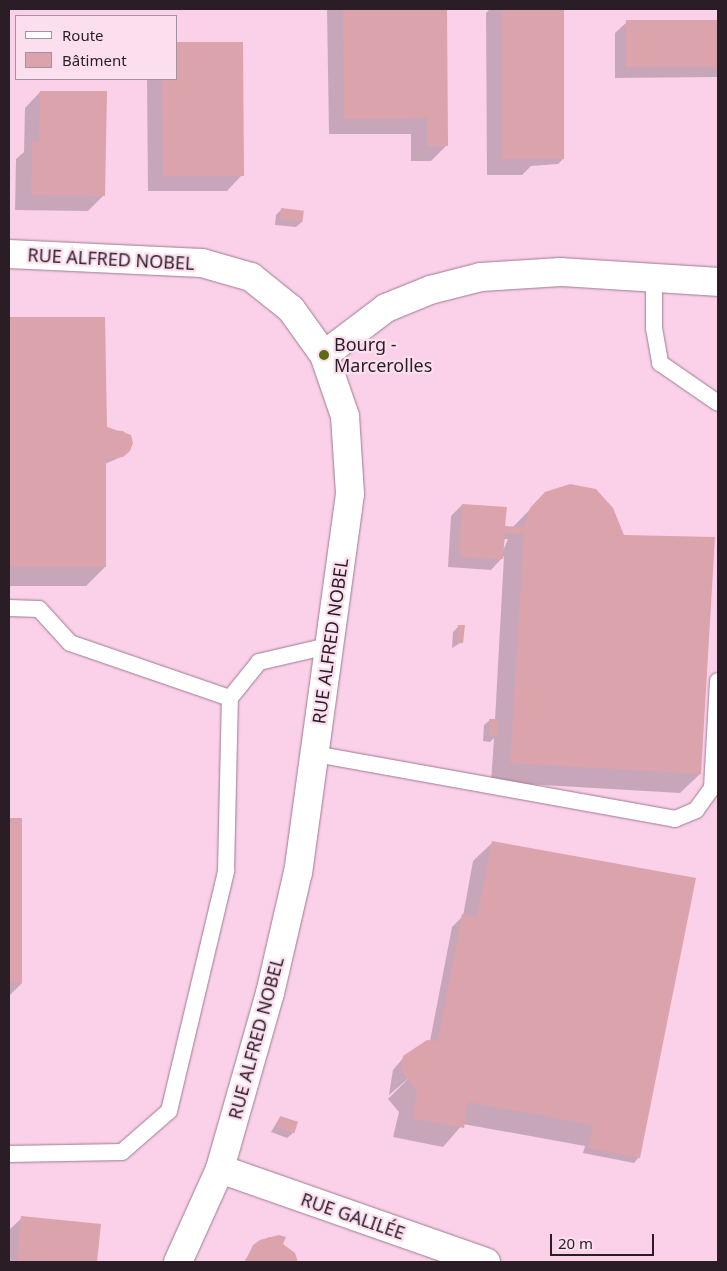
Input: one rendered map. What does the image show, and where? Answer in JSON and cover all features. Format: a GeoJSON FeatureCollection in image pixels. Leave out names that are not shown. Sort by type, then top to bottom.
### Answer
{"type":"FeatureCollection","features":[{"type":"Feature","properties":{"kind":"street","name":"RUE ALFRED NOBEL"},"geometry":{"type":"LineString","coordinates":[[9,254],[202,263],[251,277],[291,309],[324,355],[345,416],[350,494],[328,646],[315,754],[289,910],[252,1060],[220,1169],[178,1262]]}},
{"type":"Feature","properties":{"kind":"street"},"geometry":{"type":"LineString","coordinates":[[324,355],[386,308],[430,290],[481,277],[561,272],[654,280],[718,282]]}},
{"type":"Feature","properties":{"kind":"street","name":"RUE GALILÉE"},"geometry":{"type":"LineString","coordinates":[[220,1169],[486,1262]]}},
{"type":"Feature","properties":{"kind":"lane"},"geometry":{"type":"LineString","coordinates":[[654,280],[654,328],[660,363],[718,403]]}},
{"type":"Feature","properties":{"kind":"lane"},"geometry":{"type":"LineString","coordinates":[[9,608],[39,609],[70,643],[230,698]]}},
{"type":"Feature","properties":{"kind":"lane"},"geometry":{"type":"LineString","coordinates":[[9,1154],[122,1152],[169,1111],[226,871],[230,698],[260,662],[328,646]]}},
{"type":"Feature","properties":{"kind":"lane"},"geometry":{"type":"LineString","coordinates":[[315,754],[676,819],[696,810],[712,788],[718,681]]}},
{"type":"Feature","properties":{"kind":"shaded area"},"geometry":{"type":"Polygon","coordinates":[[[9,9],[718,9],[718,1262],[9,1262],[9,9]]]}},
{"type":"Feature","properties":{"kind":"building"},"geometry":{"type":"Polygon","coordinates":[[[343,9],[447,9],[448,146],[427,146],[427,118],[344,119],[343,9]]]}},
{"type":"Feature","properties":{"kind":"building"},"geometry":{"type":"Polygon","coordinates":[[[502,9],[564,9],[564,159],[502,159],[502,9]]]}},
{"type":"Feature","properties":{"kind":"building"},"geometry":{"type":"Polygon","coordinates":[[[626,20],[718,20],[718,67],[626,67],[626,20]]]}},
{"type":"Feature","properties":{"kind":"building"},"geometry":{"type":"Polygon","coordinates":[[[178,42],[243,42],[244,176],[163,176],[162,80],[178,80],[178,42]]]}},
{"type":"Feature","properties":{"kind":"building"},"geometry":{"type":"Polygon","coordinates":[[[40,91],[107,91],[105,196],[31,195],[32,142],[39,142],[40,91]]]}},
{"type":"Feature","properties":{"kind":"building"},"geometry":{"type":"Polygon","coordinates":[[[281,208],[304,211],[302,222],[280,219],[281,208]]]}},
{"type":"Feature","properties":{"kind":"building"},"geometry":{"type":"Polygon","coordinates":[[[9,317],[105,317],[107,427],[131,435],[133,443],[130,451],[123,457],[106,459],[106,567],[9,567],[9,317]]]}},
{"type":"Feature","properties":{"kind":"building"},"geometry":{"type":"Polygon","coordinates":[[[570,484],[596,489],[613,508],[624,535],[715,537],[701,774],[510,763],[524,534],[505,533],[503,559],[459,557],[462,504],[507,507],[505,526],[524,527],[530,508],[545,492],[570,484]]]}},
{"type":"Feature","properties":{"kind":"building"},"geometry":{"type":"Polygon","coordinates":[[[458,625],[465,625],[463,643],[457,643],[458,625]]]}},
{"type":"Feature","properties":{"kind":"building"},"geometry":{"type":"Polygon","coordinates":[[[489,719],[498,719],[498,736],[489,736],[489,719]]]}},
{"type":"Feature","properties":{"kind":"building"},"geometry":{"type":"Polygon","coordinates":[[[9,818],[22,818],[22,983],[9,983],[9,818]]]}},
{"type":"Feature","properties":{"kind":"building"},"geometry":{"type":"Polygon","coordinates":[[[492,841],[696,878],[640,1158],[588,1148],[593,1125],[468,1102],[464,1128],[412,1118],[417,1092],[401,1070],[403,1056],[427,1040],[438,1041],[462,914],[477,917],[492,841]]]}},
{"type":"Feature","properties":{"kind":"building"},"geometry":{"type":"Polygon","coordinates":[[[280,1116],[298,1122],[294,1133],[276,1127],[280,1116]]]}},
{"type":"Feature","properties":{"kind":"building"},"geometry":{"type":"Polygon","coordinates":[[[21,1216],[101,1224],[97,1262],[17,1262],[21,1216]]]}},
{"type":"Feature","properties":{"kind":"building"},"geometry":{"type":"Polygon","coordinates":[[[279,1235],[286,1237],[283,1244],[295,1253],[298,1262],[245,1262],[253,1245],[260,1240],[279,1235]]]}},
{"type":"Feature","properties":{"kind":"place","name":"Bourg - Marcerolles"},"geometry":{"type":"Point","coordinates":[324,355]}}]}
